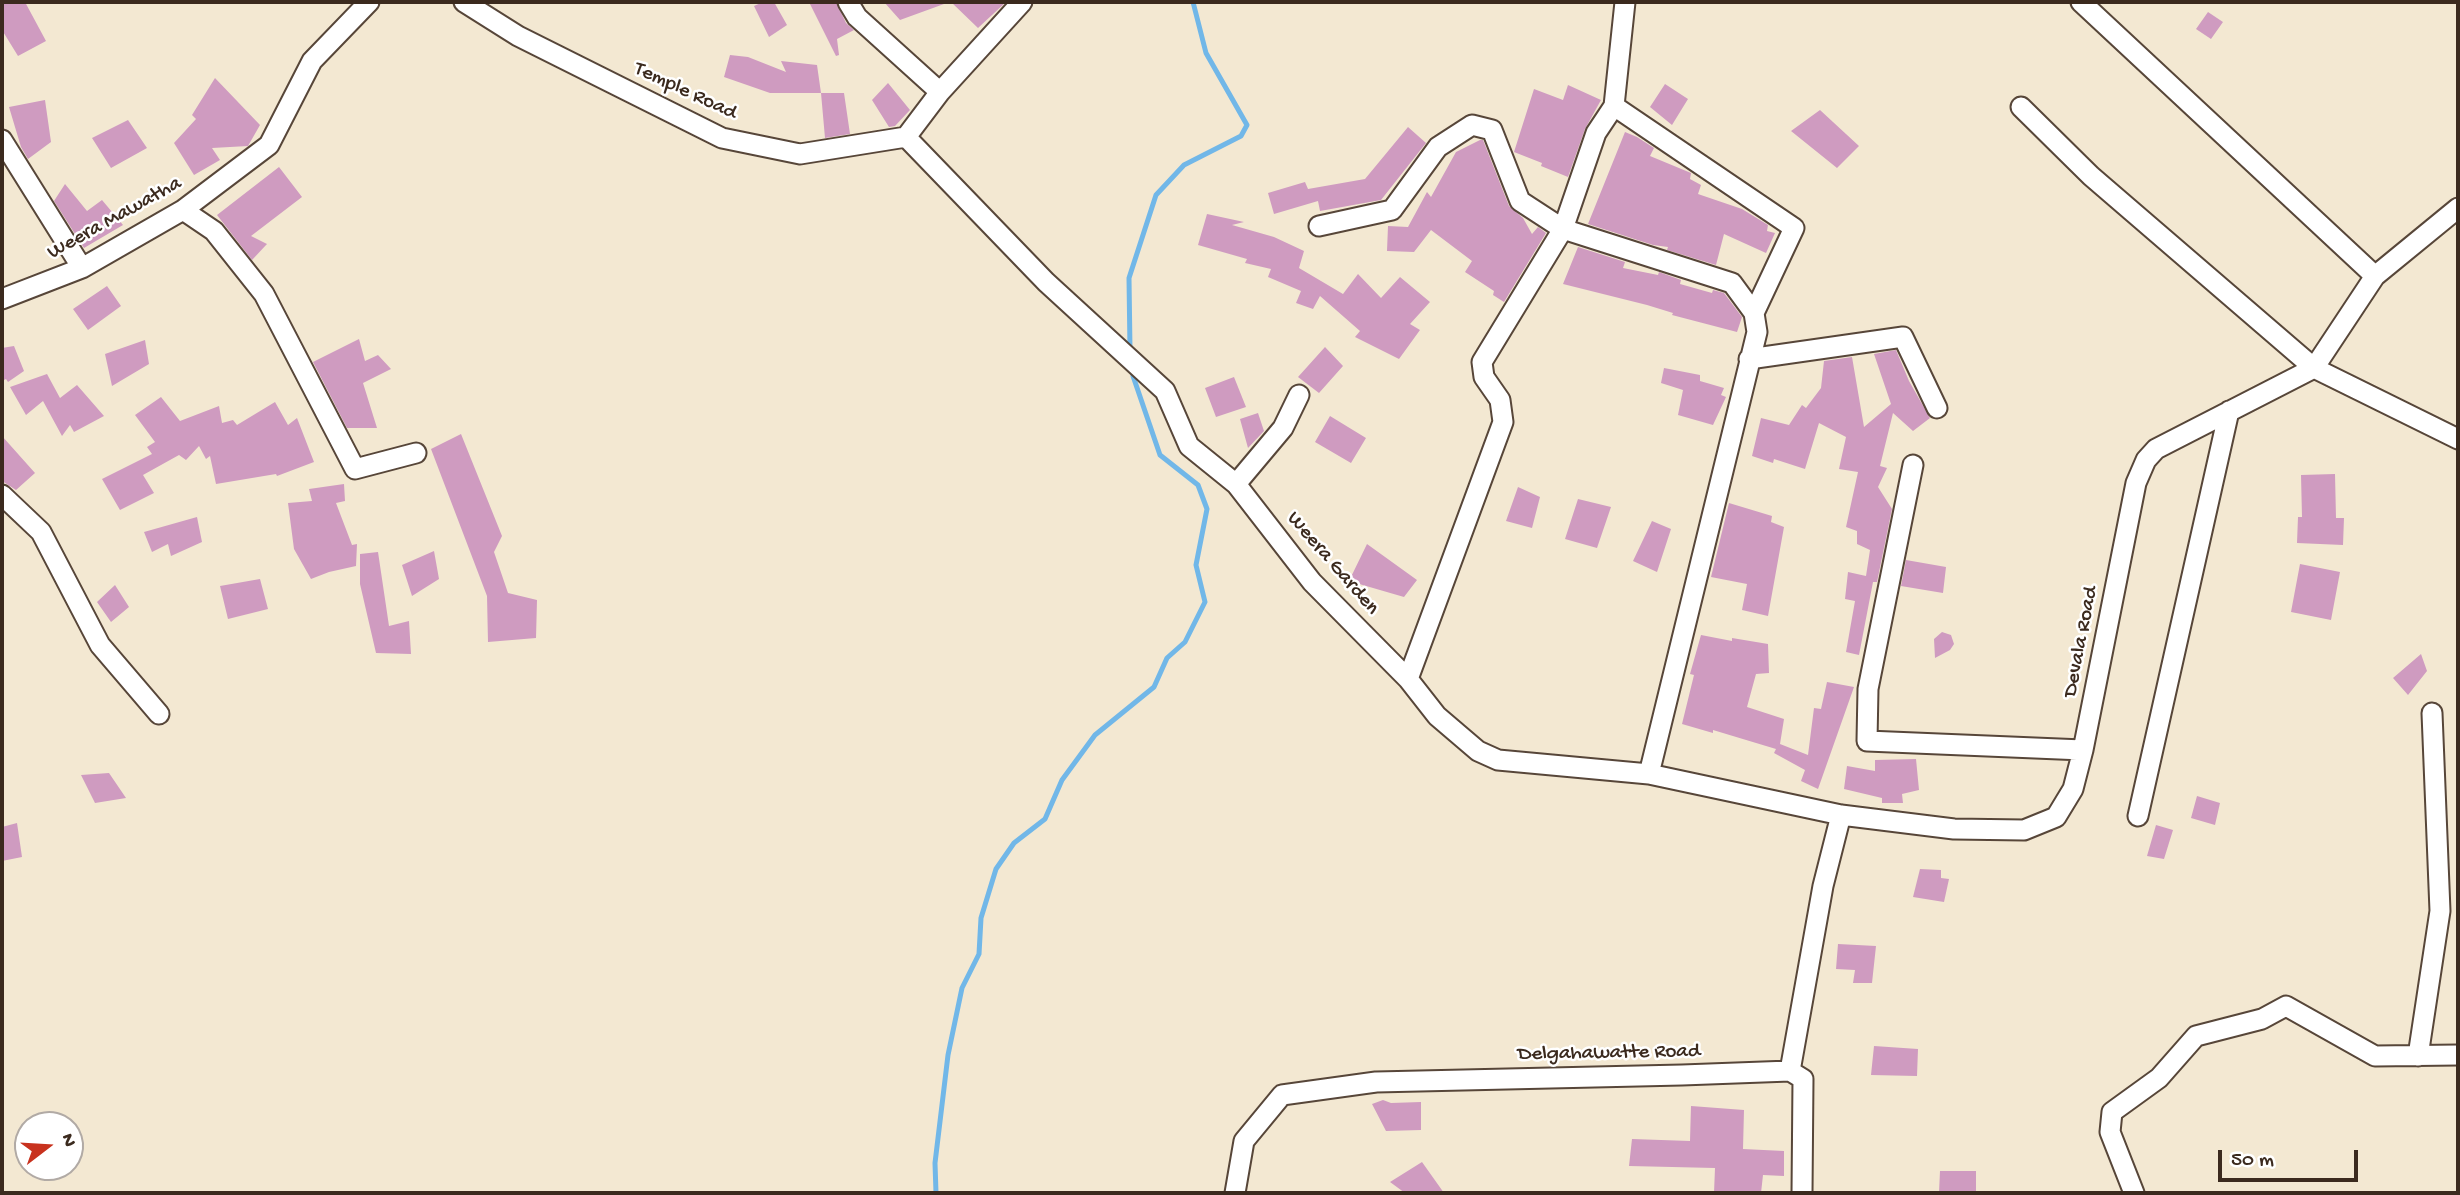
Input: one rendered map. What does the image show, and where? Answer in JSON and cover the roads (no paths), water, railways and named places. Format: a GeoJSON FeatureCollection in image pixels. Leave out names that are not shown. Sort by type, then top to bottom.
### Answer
{"type":"FeatureCollection","features":[{"type":"Feature","properties":{"kind":"street","name":"Weera Mawatha"},"geometry":{"type":"LineString","coordinates":[[2,299],[82,268],[183,210],[269,145],[312,61],[369,2]]}},
{"type":"Feature","properties":{"kind":"street","name":"Temple Road"},"geometry":{"type":"LineString","coordinates":[[464,2],[518,36],[722,138],[800,154],[906,137]]}},
{"type":"Feature","properties":{"kind":"street"},"geometry":{"type":"LineString","coordinates":[[848,2],[857,18],[940,92]]}},
{"type":"Feature","properties":{"kind":"street"},"geometry":{"type":"LineString","coordinates":[[906,137],[940,92],[1022,2]]}},
{"type":"Feature","properties":{"kind":"street"},"geometry":{"type":"LineString","coordinates":[[1408,679],[1503,422],[1500,400],[1484,377],[1482,362],[1563,229],[1596,133],[1614,106],[1625,2]]}},
{"type":"Feature","properties":{"kind":"street"},"geometry":{"type":"LineString","coordinates":[[2081,2],[2375,276]]}},
{"type":"Feature","properties":{"kind":"street"},"geometry":{"type":"LineString","coordinates":[[1614,106],[1794,228],[1754,313]]}},
{"type":"Feature","properties":{"kind":"street"},"geometry":{"type":"LineString","coordinates":[[2021,107],[2091,176],[2314,368],[2458,439]]}},
{"type":"Feature","properties":{"kind":"street"},"geometry":{"type":"LineString","coordinates":[[1319,226],[1392,210],[1438,147],[1472,125],[1492,130],[1520,201],[1563,229],[1732,283],[1754,313],[1757,332],[1648,774]]}},
{"type":"Feature","properties":{"kind":"street","name":"Weera Garden"},"geometry":{"type":"LineString","coordinates":[[906,137],[1046,282],[1165,391],[1189,446],[1236,484],[1312,582],[1408,679],[1437,716],[1478,751],[1498,760],[1648,774],[1841,816]]}},
{"type":"Feature","properties":{"kind":"street"},"geometry":{"type":"LineString","coordinates":[[2,140],[82,268]]}},
{"type":"Feature","properties":{"kind":"street","name":"Devala Road"},"geometry":{"type":"LineString","coordinates":[[1841,816],[1954,829],[2024,830],[2056,817],[2073,789],[2136,483],[2146,460],[2156,449],[2314,368],[2375,276],[2458,208]]}},
{"type":"Feature","properties":{"kind":"street"},"geometry":{"type":"LineString","coordinates":[[183,210],[214,231],[264,294],[355,468],[416,453]]}},
{"type":"Feature","properties":{"kind":"street"},"geometry":{"type":"LineString","coordinates":[[1749,359],[1903,337],[1937,408]]}},
{"type":"Feature","properties":{"kind":"street"},"geometry":{"type":"LineString","coordinates":[[1236,484],[1283,428],[1299,395]]}},
{"type":"Feature","properties":{"kind":"street"},"geometry":{"type":"LineString","coordinates":[[2138,816],[2229,411]]}},
{"type":"Feature","properties":{"kind":"street"},"geometry":{"type":"LineString","coordinates":[[1913,465],[1868,689],[1867,741],[2082,750]]}},
{"type":"Feature","properties":{"kind":"street"},"geometry":{"type":"LineString","coordinates":[[2,495],[41,532],[100,645],[159,714]]}},
{"type":"Feature","properties":{"kind":"street"},"geometry":{"type":"LineString","coordinates":[[2418,1056],[2449,912],[2432,713]]}},
{"type":"Feature","properties":{"kind":"street"},"geometry":{"type":"LineString","coordinates":[[1802,1193],[1803,1079],[1790,1071],[1823,886],[1841,816]]}},
{"type":"Feature","properties":{"kind":"street"},"geometry":{"type":"LineString","coordinates":[[2134,1193],[2110,1132],[2112,1112],[2159,1078],[2196,1036],[2262,1019],[2286,1006],[2375,1056],[2458,1055]]}},
{"type":"Feature","properties":{"kind":"street","name":"Delgahawatte Road"},"geometry":{"type":"LineString","coordinates":[[1235,1193],[1244,1141],[1282,1095],[1376,1082],[1790,1071]]}},
{"type":"Feature","properties":{"kind":"waterway"},"geometry":{"type":"LineString","coordinates":[[1130,350],[1129,278],[1156,195],[1184,165],[1241,136],[1247,125],[1206,53],[1193,2]]}},
{"type":"Feature","properties":{"kind":"waterway"},"geometry":{"type":"LineString","coordinates":[[936,1193],[935,1163],[948,1055],[962,988],[979,954],[981,918],[996,869],[1014,843],[1045,819],[1062,780],[1095,735],[1154,687],[1167,658],[1185,642],[1205,602],[1196,565],[1207,509],[1198,485],[1160,455],[1133,376]]}}]}
